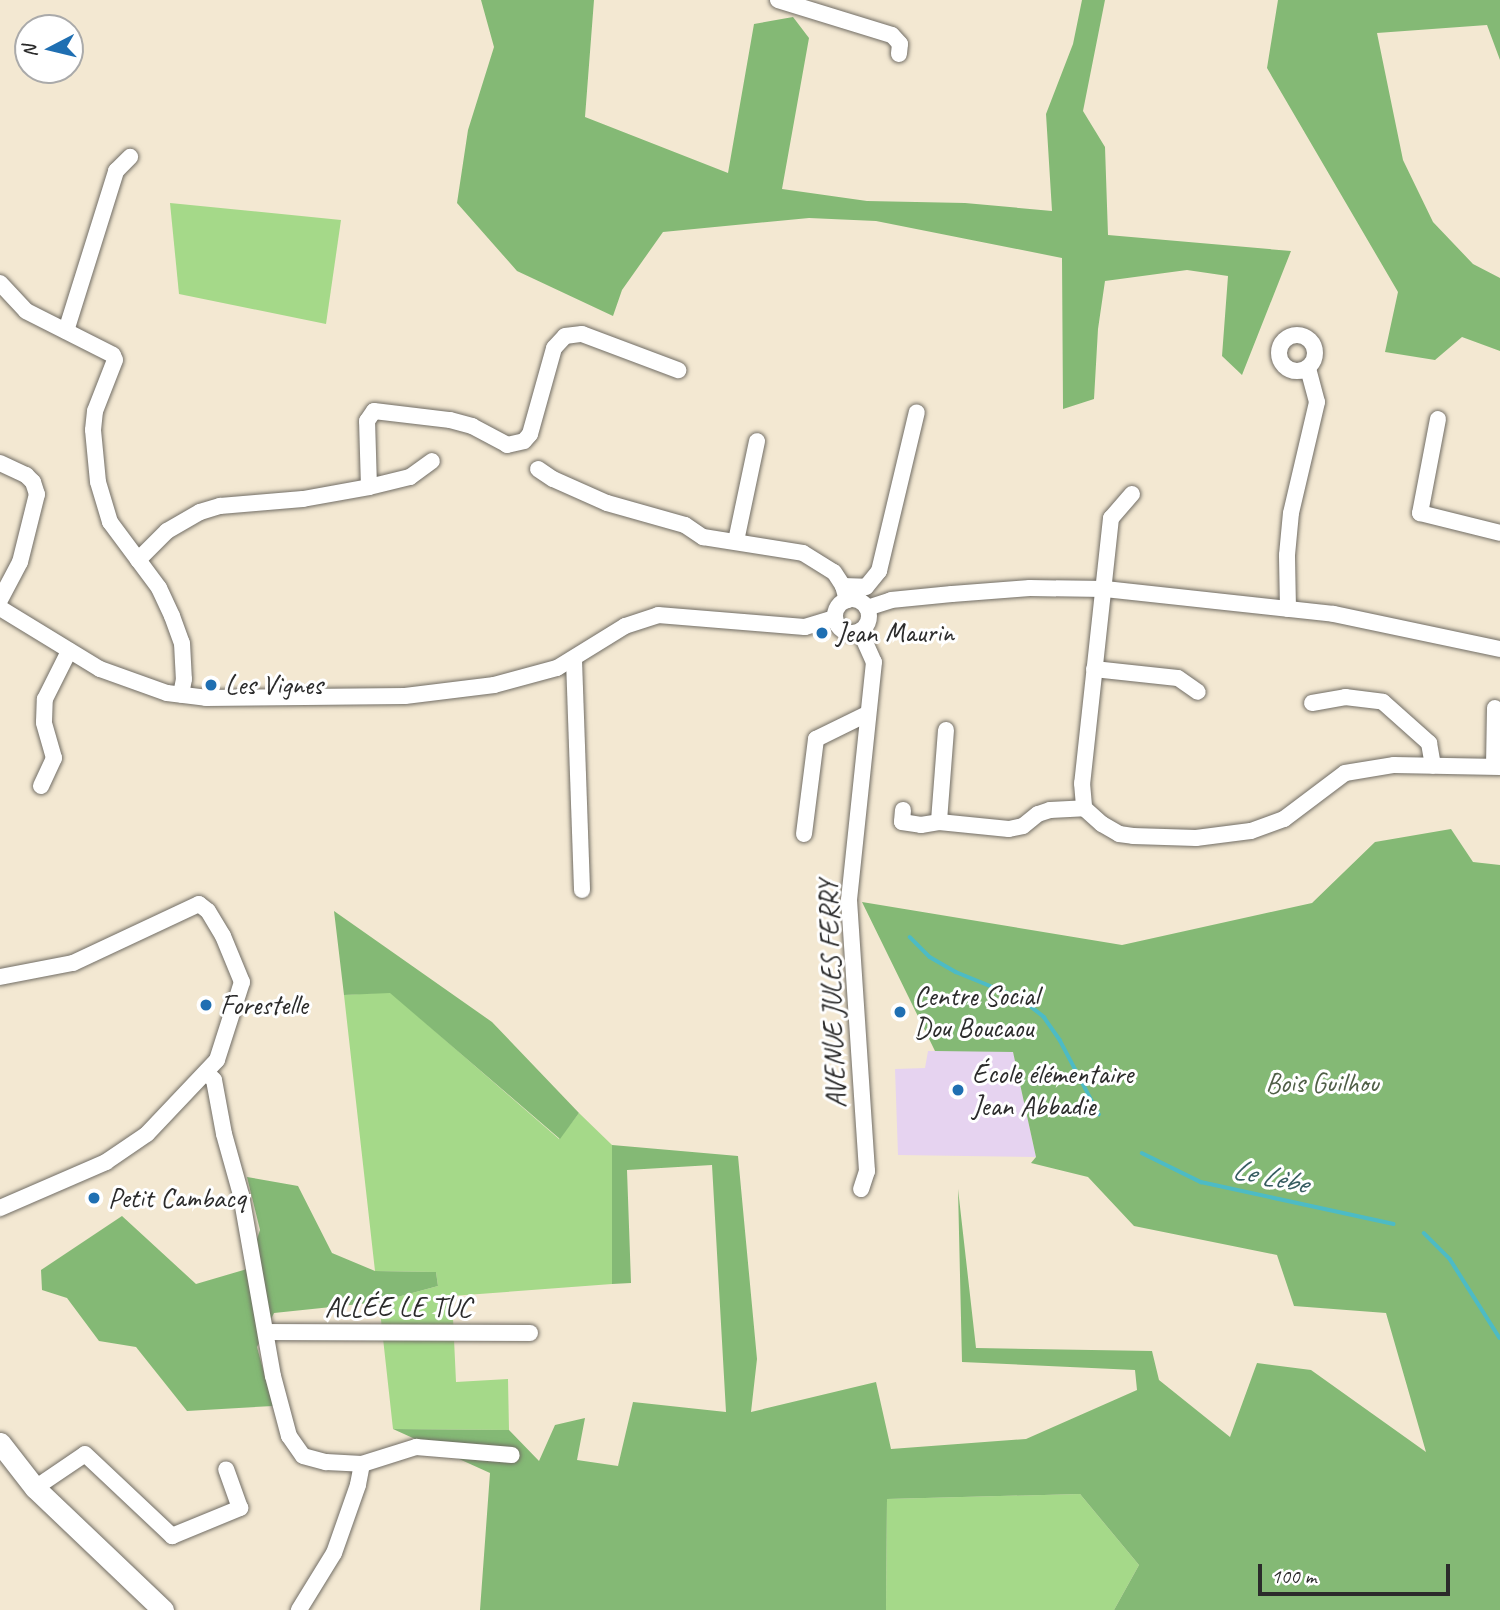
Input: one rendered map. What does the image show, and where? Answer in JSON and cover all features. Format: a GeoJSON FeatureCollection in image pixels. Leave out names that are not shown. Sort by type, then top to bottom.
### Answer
{"type":"FeatureCollection","features":[{"type":"Feature","properties":{"kind":"street"},"geometry":{"type":"LineString","coordinates":[[778,0],[892,35],[900,44],[899,54]]}},
{"type":"Feature","properties":{"kind":"street"},"geometry":{"type":"LineString","coordinates":[[66,331],[116,171],[130,157]]}},
{"type":"Feature","properties":{"kind":"street"},"geometry":{"type":"LineString","coordinates":[[0,283],[26,311],[113,355],[115,360],[95,411],[93,430],[98,482],[110,522],[159,588],[181,643],[184,679],[181,695]]}},
{"type":"Feature","properties":{"kind":"street"},"geometry":{"type":"LineString","coordinates":[[369,487],[367,421],[374,411],[450,419],[472,426],[507,445],[515,444],[530,434],[554,348],[565,336],[583,334],[678,370]]}},
{"type":"Feature","properties":{"kind":"street"},"geometry":{"type":"LineString","coordinates":[[1288,609],[1287,555],[1291,513],[1317,402],[1308,368]]}},
{"type":"Feature","properties":{"kind":"street"},"geometry":{"type":"LineString","coordinates":[[538,469],[607,503],[685,525],[703,537],[803,553],[824,564],[845,593],[867,608],[868,621],[860,631],[844,632],[835,618],[845,593],[866,587],[879,571],[917,412]]}},
{"type":"Feature","properties":{"kind":"street"},"geometry":{"type":"LineString","coordinates":[[1437,419],[1420,513],[1500,533]]}},
{"type":"Feature","properties":{"kind":"street"},"geometry":{"type":"LineString","coordinates":[[736,541],[757,441]]}},
{"type":"Feature","properties":{"kind":"street"},"geometry":{"type":"LineString","coordinates":[[138,560],[167,531],[200,512],[220,506],[303,499],[369,487],[410,477],[432,461]]}},
{"type":"Feature","properties":{"kind":"street"},"geometry":{"type":"LineString","coordinates":[[0,463],[26,475],[33,482],[37,494],[20,562],[0,600]]}},
{"type":"Feature","properties":{"kind":"street"},"geometry":{"type":"LineString","coordinates":[[1084,808],[1082,783],[1111,517],[1132,494]]}},
{"type":"Feature","properties":{"kind":"street"},"geometry":{"type":"LineString","coordinates":[[867,608],[891,600],[952,594],[1030,589],[1105,589],[1381,622],[1500,649]]}},
{"type":"Feature","properties":{"kind":"street"},"geometry":{"type":"LineString","coordinates":[[0,608],[100,669],[181,695],[213,698],[429,695],[539,675],[574,660],[625,626],[658,615],[805,626],[835,618]]}},
{"type":"Feature","properties":{"kind":"street","name":"AVENUE JULES FERRY"},"geometry":{"type":"LineString","coordinates":[[860,631],[874,662],[849,900],[867,1171],[860,1189]]}},
{"type":"Feature","properties":{"kind":"street"},"geometry":{"type":"LineString","coordinates":[[41,786],[54,758],[44,722],[45,699],[69,651]]}},
{"type":"Feature","properties":{"kind":"street"},"geometry":{"type":"LineString","coordinates":[[574,660],[582,890]]}},
{"type":"Feature","properties":{"kind":"street"},"geometry":{"type":"LineString","coordinates":[[1094,669],[1178,678],[1198,692]]}},
{"type":"Feature","properties":{"kind":"street"},"geometry":{"type":"LineString","coordinates":[[1312,703],[1345,698],[1383,702],[1429,743],[1433,766]]}},
{"type":"Feature","properties":{"kind":"street"},"geometry":{"type":"LineString","coordinates":[[904,810],[902,822],[921,825],[939,822],[1009,829],[1023,827],[1038,814],[1050,810],[1084,808],[1118,834],[1196,838],[1251,831],[1284,819],[1345,774],[1394,765],[1497,766],[1495,708]]}},
{"type":"Feature","properties":{"kind":"street"},"geometry":{"type":"LineString","coordinates":[[804,834],[816,739],[839,725],[867,714]]}},
{"type":"Feature","properties":{"kind":"street"},"geometry":{"type":"LineString","coordinates":[[939,822],[946,730]]}},
{"type":"Feature","properties":{"kind":"street"},"geometry":{"type":"LineString","coordinates":[[0,977],[73,963],[200,904],[208,911],[223,936],[242,982],[218,1059],[147,1134],[124,1152],[0,1208]]}},
{"type":"Feature","properties":{"kind":"street"},"geometry":{"type":"LineString","coordinates":[[207,1073],[214,1080],[224,1134],[241,1195],[273,1376],[289,1436],[303,1456],[326,1462],[362,1464],[416,1447],[512,1455]]}},
{"type":"Feature","properties":{"kind":"street","name":"ALLÉE LE TUC"},"geometry":{"type":"LineString","coordinates":[[266,1332],[530,1333]]}},
{"type":"Feature","properties":{"kind":"street"},"geometry":{"type":"LineString","coordinates":[[0,1443],[35,1488],[156,1607]]}},
{"type":"Feature","properties":{"kind":"street"},"geometry":{"type":"LineString","coordinates":[[35,1488],[85,1454],[172,1536],[240,1508],[226,1469]]}},
{"type":"Feature","properties":{"kind":"street"},"geometry":{"type":"LineString","coordinates":[[299,1610],[334,1553],[358,1485],[362,1464]]}},
{"type":"Feature","properties":{"kind":"shaded area","name":"École élémentaire Jean Abbadie"},"geometry":{"type":"Polygon","coordinates":[[[928,1051],[1013,1051],[1036,1157],[898,1155],[895,1069],[925,1068],[928,1051]]]}},
{"type":"Feature","properties":{"kind":"green space"},"geometry":{"type":"Polygon","coordinates":[[[481,0],[594,0],[585,117],[728,173],[754,24],[793,17],[809,38],[782,189],[867,201],[965,203],[1052,211],[1046,114],[1073,44],[1082,0],[1105,0],[1083,111],[1105,147],[1108,235],[1291,251],[1242,375],[1222,356],[1228,276],[1187,270],[1105,281],[1098,329],[1094,399],[1063,409],[1062,258],[876,221],[809,218],[663,232],[622,290],[613,316],[517,271],[457,203],[468,130],[494,47],[481,0]]]}},
{"type":"Feature","properties":{"kind":"green space"},"geometry":{"type":"Polygon","coordinates":[[[1278,0],[1500,0],[1500,60],[1487,25],[1377,33],[1403,160],[1433,222],[1473,264],[1500,278],[1500,351],[1462,337],[1435,360],[1385,352],[1398,292],[1267,68],[1278,0]]]}},
{"type":"Feature","properties":{"kind":"green space"},"geometry":{"type":"Polygon","coordinates":[[[170,203],[341,220],[326,324],[179,294],[170,203]]]}},
{"type":"Feature","properties":{"kind":"green space","name":"Bois Guilhou"},"geometry":{"type":"Polygon","coordinates":[[[1451,829],[1473,862],[1500,865],[1500,1610],[1114,1610],[1139,1565],[1080,1494],[887,1499],[886,1610],[480,1610],[490,1473],[393,1429],[509,1430],[539,1461],[555,1425],[585,1418],[577,1460],[618,1466],[633,1402],[726,1412],[712,1165],[627,1170],[631,1283],[612,1284],[612,1145],[738,1156],[757,1359],[751,1412],[876,1382],[891,1449],[1026,1439],[1137,1390],[1135,1370],[962,1362],[958,1189],[976,1348],[1152,1351],[1159,1380],[1230,1437],[1257,1363],[1311,1370],[1426,1452],[1386,1313],[1294,1306],[1277,1255],[1134,1226],[1088,1177],[1031,1163],[1036,1157],[1013,1052],[935,1051],[862,902],[1122,945],[1312,903],[1375,842],[1451,829]]]}},
{"type":"Feature","properties":{"kind":"green space"},"geometry":{"type":"Polygon","coordinates":[[[334,911],[492,1022],[579,1113],[560,1139],[390,993],[344,995],[334,911]]]}},
{"type":"Feature","properties":{"kind":"green space"},"geometry":{"type":"Polygon","coordinates":[[[390,992],[559,1139],[579,1113],[612,1145],[612,1284],[452,1296],[456,1382],[508,1379],[509,1430],[393,1429],[379,1302],[438,1286],[436,1272],[375,1271],[344,995],[390,992]]]}},
{"type":"Feature","properties":{"kind":"green space"},"geometry":{"type":"Polygon","coordinates":[[[247,1177],[298,1186],[332,1253],[375,1271],[436,1272],[438,1286],[379,1302],[274,1313],[257,1347],[273,1406],[187,1411],[136,1347],[99,1341],[67,1298],[42,1290],[41,1270],[122,1216],[196,1284],[247,1269],[260,1230],[247,1177]]]}},
{"type":"Feature","properties":{"kind":"green space"},"geometry":{"type":"Polygon","coordinates":[[[1080,1494],[1139,1565],[1114,1610],[886,1610],[887,1499],[1080,1494]]]}},
{"type":"Feature","properties":{"kind":"waterway","name":"Le Lèbe"},"geometry":{"type":"LineString","coordinates":[[910,937],[930,957],[956,972],[1020,998],[1044,1017],[1060,1040],[1099,1114]]}},
{"type":"Feature","properties":{"kind":"waterway","name":"Le Lèbe"},"geometry":{"type":"LineString","coordinates":[[1142,1153],[1201,1182],[1393,1224]]}},
{"type":"Feature","properties":{"kind":"waterway","name":"Le Lèbe"},"geometry":{"type":"LineString","coordinates":[[1424,1233],[1450,1259],[1500,1338]]}},
{"type":"Feature","properties":{"kind":"place","name":"Jean Maurin"},"geometry":{"type":"Point","coordinates":[822,633]}},
{"type":"Feature","properties":{"kind":"place","name":"Les Vignes"},"geometry":{"type":"Point","coordinates":[211,685]}},
{"type":"Feature","properties":{"kind":"place","name":"Forestelle"},"geometry":{"type":"Point","coordinates":[206,1005]}},
{"type":"Feature","properties":{"kind":"place","name":"Centre Social Dou Boucaou"},"geometry":{"type":"Point","coordinates":[900,1012]}},
{"type":"Feature","properties":{"kind":"place","name":"École élémentaire Jean Abbadie"},"geometry":{"type":"Point","coordinates":[958,1090]}},
{"type":"Feature","properties":{"kind":"place","name":"Petit Cambacq"},"geometry":{"type":"Point","coordinates":[94,1198]}}]}
